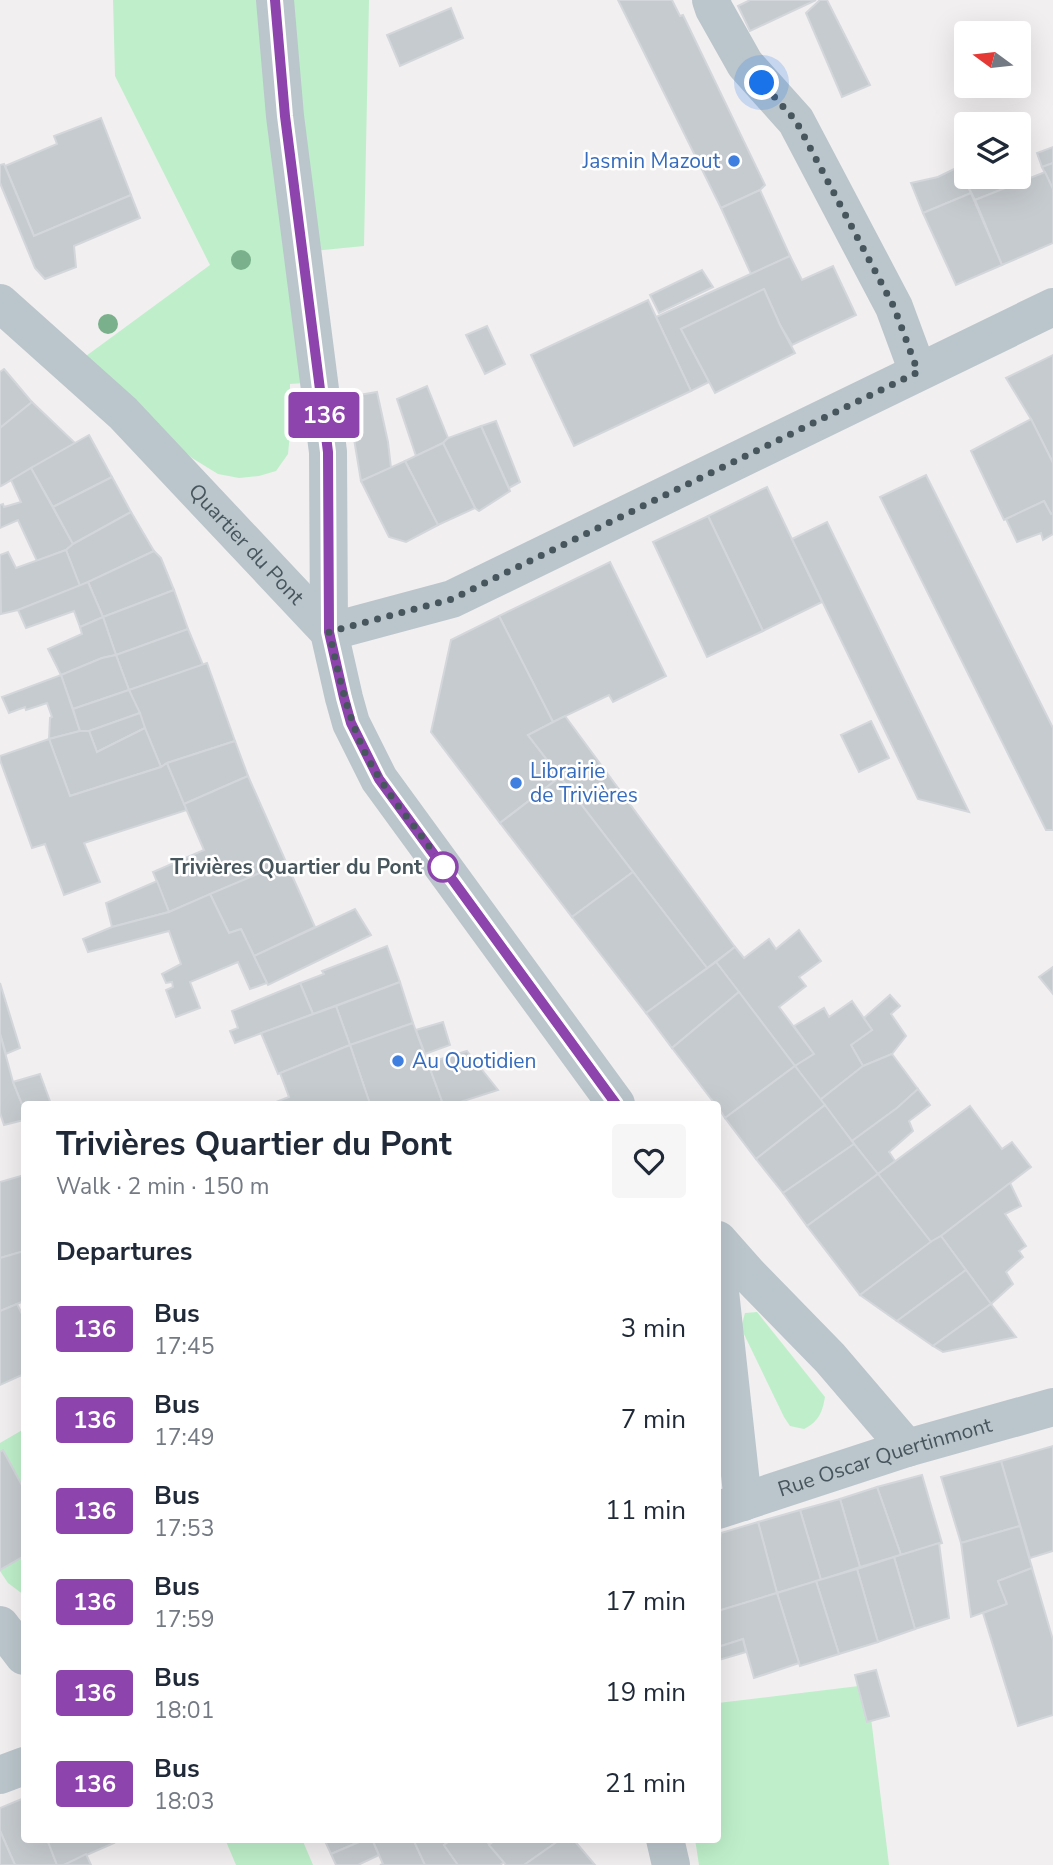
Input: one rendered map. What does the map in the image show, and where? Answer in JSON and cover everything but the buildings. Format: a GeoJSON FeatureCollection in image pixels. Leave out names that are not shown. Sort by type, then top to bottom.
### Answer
{"type":"FeatureCollection","features":[{"type":"Feature","properties":{"kind":"street"},"geometry":{"type":"LineString","coordinates":[[275,0],[285,116],[328,452],[329,632],[351,723],[379,779],[614,1101]]}},
{"type":"Feature","properties":{"kind":"street"},"geometry":{"type":"LineString","coordinates":[[711,0],[746,64],[796,121],[894,307],[918,372]]}},
{"type":"Feature","properties":{"kind":"street","name":"Quartier du Pont"},"geometry":{"type":"LineString","coordinates":[[0,303],[123,413],[329,632]]}},
{"type":"Feature","properties":{"kind":"street"},"geometry":{"type":"LineString","coordinates":[[329,632],[452,599],[1053,307]]}},
{"type":"Feature","properties":{"kind":"street"},"geometry":{"type":"LineString","coordinates":[[721,1243],[830,1358],[907,1448]]}},
{"type":"Feature","properties":{"kind":"street"},"geometry":{"type":"LineString","coordinates":[[721,1303],[730,1506]]}},
{"type":"Feature","properties":{"kind":"street","name":"Rue Oscar Quertinmont"},"geometry":{"type":"LineString","coordinates":[[730,1506],[907,1448],[1053,1407]]}},
{"type":"Feature","properties":{"kind":"street"},"geometry":{"type":"LineString","coordinates":[[0,1625],[21,1652]]}},
{"type":"Feature","properties":{"kind":"street"},"geometry":{"type":"LineString","coordinates":[[0,1775],[21,1767]]}},
{"type":"Feature","properties":{"kind":"street"},"geometry":{"type":"LineString","coordinates":[[666,1843],[671,1865]]}},
{"type":"Feature","properties":{"kind":"green space"},"geometry":{"type":"Polygon","coordinates":[[[113,0],[369,0],[364,246],[303,252],[320,382],[290,384],[288,454],[276,471],[239,478],[218,474],[192,458],[142,415],[71,367],[210,265],[115,76],[113,0]]]}},
{"type":"Feature","properties":{"kind":"green space"},"geometry":{"type":"Polygon","coordinates":[[[757,1312],[825,1397],[819,1416],[804,1429],[790,1426],[784,1417],[741,1328],[745,1313],[757,1312]]]}},
{"type":"Feature","properties":{"kind":"green space"},"geometry":{"type":"Polygon","coordinates":[[[21,1431],[21,1593],[8,1583],[0,1571],[0,1443],[21,1431]]]}},
{"type":"Feature","properties":{"kind":"green space"},"geometry":{"type":"Polygon","coordinates":[[[867,1685],[889,1865],[699,1865],[696,1843],[721,1843],[721,1703],[867,1685]]]}},
{"type":"Feature","properties":{"kind":"green space"},"geometry":{"type":"Polygon","coordinates":[[[227,1843],[304,1843],[313,1865],[236,1865],[227,1843]]]}},
{"type":"Feature","properties":{"kind":"bus line","name":"136"},"geometry":{"type":"LineString","coordinates":[[275,0],[285,116],[328,452],[329,632],[351,723],[379,779],[614,1101]]}},
{"type":"Feature","properties":{"kind":"place","name":"Jasmin Mazout"},"geometry":{"type":"Point","coordinates":[734,161]}},
{"type":"Feature","properties":{"kind":"place","name":"Librairie de Trivières"},"geometry":{"type":"Point","coordinates":[516,783]}},
{"type":"Feature","properties":{"kind":"place","name":"Trivières Quartier du Pont"},"geometry":{"type":"Point","coordinates":[443,867]}},
{"type":"Feature","properties":{"kind":"place","name":"Au Quotidien"},"geometry":{"type":"Point","coordinates":[398,1061]}},
{"type":"Feature","properties":{"kind":"route"},"geometry":{"type":"LineString","coordinates":[[443,867],[379,779],[351,723],[329,632],[452,599],[918,372],[894,307],[796,121],[762,83]]}}]}
